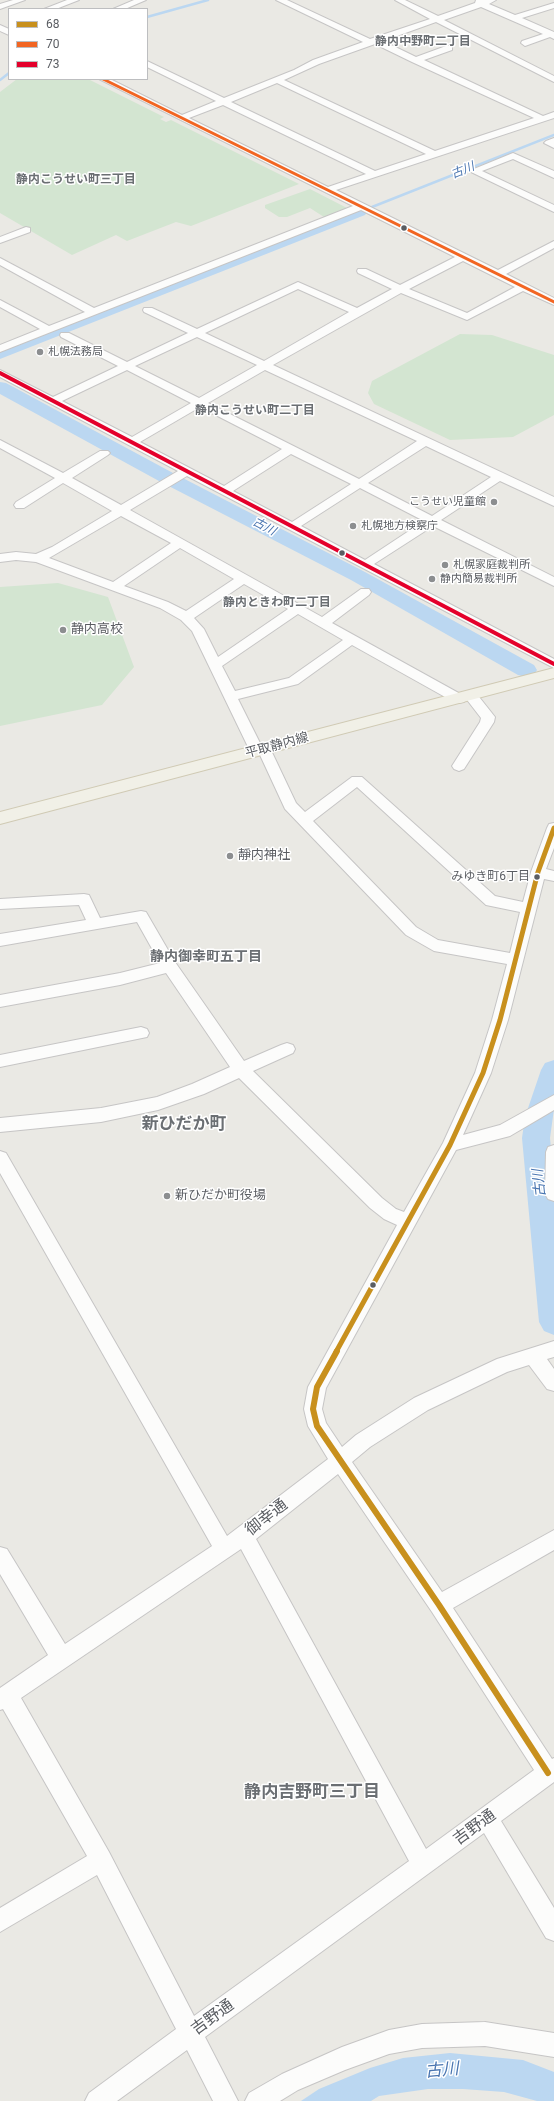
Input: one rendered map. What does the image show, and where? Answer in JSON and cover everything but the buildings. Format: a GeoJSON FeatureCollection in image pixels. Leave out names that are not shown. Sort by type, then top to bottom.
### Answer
{"type":"FeatureCollection","features":[{"type":"Feature","properties":{"kind":"main road","name":"平取静内線"},"geometry":{"type":"LineString","coordinates":[[0,818],[554,673]]}},
{"type":"Feature","properties":{"kind":"street"},"geometry":{"type":"LineString","coordinates":[[0,7],[20,0]]}},
{"type":"Feature","properties":{"kind":"street"},"geometry":{"type":"LineString","coordinates":[[51,8],[74,0]]}},
{"type":"Feature","properties":{"kind":"street"},"geometry":{"type":"LineString","coordinates":[[120,8],[142,0]]}},
{"type":"Feature","properties":{"kind":"street"},"geometry":{"type":"LineString","coordinates":[[280,0],[543,119]]}},
{"type":"Feature","properties":{"kind":"street"},"geometry":{"type":"LineString","coordinates":[[400,0],[554,79]]}},
{"type":"Feature","properties":{"kind":"street"},"geometry":{"type":"LineString","coordinates":[[182,118],[277,80],[316,62],[436,19],[478,2],[492,0]]}},
{"type":"Feature","properties":{"kind":"street"},"geometry":{"type":"LineString","coordinates":[[478,2],[552,34]]}},
{"type":"Feature","properties":{"kind":"street"},"geometry":{"type":"LineString","coordinates":[[515,18],[554,5]]}},
{"type":"Feature","properties":{"kind":"street"},"geometry":{"type":"LineString","coordinates":[[525,43],[552,34]]}},
{"type":"Feature","properties":{"kind":"street"},"geometry":{"type":"LineString","coordinates":[[414,60],[449,48]]}},
{"type":"Feature","properties":{"kind":"street"},"geometry":{"type":"LineString","coordinates":[[148,64],[375,175]]}},
{"type":"Feature","properties":{"kind":"street"},"geometry":{"type":"LineString","coordinates":[[105,80],[554,302]]}},
{"type":"Feature","properties":{"kind":"street"},"geometry":{"type":"LineString","coordinates":[[277,80],[436,155]]}},
{"type":"Feature","properties":{"kind":"street"},"geometry":{"type":"LineString","coordinates":[[328,190],[554,115]]}},
{"type":"Feature","properties":{"kind":"street"},"geometry":{"type":"LineString","coordinates":[[554,141],[549,143],[554,145]]}},
{"type":"Feature","properties":{"kind":"street"},"geometry":{"type":"LineString","coordinates":[[554,175],[513,156],[474,171],[554,209]]}},
{"type":"Feature","properties":{"kind":"street"},"geometry":{"type":"LineString","coordinates":[[0,349],[360,207]]}},
{"type":"Feature","properties":{"kind":"street"},"geometry":{"type":"LineString","coordinates":[[0,240],[26,230]]}},
{"type":"Feature","properties":{"kind":"street"},"geometry":{"type":"LineString","coordinates":[[498,274],[554,244]]}},
{"type":"Feature","properties":{"kind":"street"},"geometry":{"type":"LineString","coordinates":[[132,442],[357,312],[462,257]]}},
{"type":"Feature","properties":{"kind":"street"},"geometry":{"type":"LineString","coordinates":[[0,261],[93,312]]}},
{"type":"Feature","properties":{"kind":"street"},"geometry":{"type":"LineString","coordinates":[[362,271],[400,289],[467,317],[523,287]]}},
{"type":"Feature","properties":{"kind":"street"},"geometry":{"type":"LineString","coordinates":[[53,401],[126,365],[298,285],[357,312]]}},
{"type":"Feature","properties":{"kind":"street"},"geometry":{"type":"LineString","coordinates":[[0,303],[49,330]]}},
{"type":"Feature","properties":{"kind":"street"},"geometry":{"type":"LineString","coordinates":[[148,310],[554,502]]}},
{"type":"Feature","properties":{"kind":"street"},"geometry":{"type":"LineString","coordinates":[[65,335],[292,448],[554,582]]}},
{"type":"Feature","properties":{"kind":"street"},"geometry":{"type":"LineString","coordinates":[[0,373],[132,442],[178,477],[224,491],[554,664]]}},
{"type":"Feature","properties":{"kind":"street"},"geometry":{"type":"LineString","coordinates":[[292,527],[425,441]]}},
{"type":"Feature","properties":{"kind":"street"},"geometry":{"type":"LineString","coordinates":[[0,443],[352,639],[465,697],[488,717],[487,722],[459,766]]}},
{"type":"Feature","properties":{"kind":"street"},"geometry":{"type":"LineString","coordinates":[[224,491],[292,448]]}},
{"type":"Feature","properties":{"kind":"street"},"geometry":{"type":"LineString","coordinates":[[20,504],[104,454]]}},
{"type":"Feature","properties":{"kind":"street"},"geometry":{"type":"LineString","coordinates":[[365,566],[500,476]]}},
{"type":"Feature","properties":{"kind":"street"},"geometry":{"type":"LineString","coordinates":[[38,558],[56,550],[178,477]]}},
{"type":"Feature","properties":{"kind":"street"},"geometry":{"type":"LineString","coordinates":[[113,587],[180,543]]}},
{"type":"Feature","properties":{"kind":"street"},"geometry":{"type":"LineString","coordinates":[[0,546],[16,556]]}},
{"type":"Feature","properties":{"kind":"street"},"geometry":{"type":"LineString","coordinates":[[0,558],[16,556],[38,558],[164,605],[186,617],[198,629],[230,696],[290,806],[411,931],[434,945],[516,960]]}},
{"type":"Feature","properties":{"kind":"street"},"geometry":{"type":"LineString","coordinates":[[186,617],[243,579]]}},
{"type":"Feature","properties":{"kind":"street"},"geometry":{"type":"LineString","coordinates":[[323,623],[365,592]]}},
{"type":"Feature","properties":{"kind":"street"},"geometry":{"type":"LineString","coordinates":[[216,664],[298,609]]}},
{"type":"Feature","properties":{"kind":"street"},"geometry":{"type":"LineString","coordinates":[[230,696],[293,680],[352,639]]}},
{"type":"Feature","properties":{"kind":"street"},"geometry":{"type":"LineString","coordinates":[[304,820],[357,780],[491,901],[528,908]]}},
{"type":"Feature","properties":{"kind":"street","name":"吉野通"},"geometry":{"type":"LineString","coordinates":[[97,2101],[424,1865],[551,1771],[440,1605],[340,1461],[317,1426],[313,1409],[317,1387],[450,1145],[483,1073],[500,1020],[538,872],[554,828]]}},
{"type":"Feature","properties":{"kind":"street"},"geometry":{"type":"LineString","coordinates":[[538,872],[554,876]]}},
{"type":"Feature","properties":{"kind":"street"},"geometry":{"type":"LineString","coordinates":[[0,904],[84,898],[95,924]]}},
{"type":"Feature","properties":{"kind":"street"},"geometry":{"type":"LineString","coordinates":[[0,940],[141,916],[170,966],[242,1070],[376,1203],[390,1214],[409,1222]]}},
{"type":"Feature","properties":{"kind":"street"},"geometry":{"type":"LineString","coordinates":[[0,1001],[120,979],[170,966]]}},
{"type":"Feature","properties":{"kind":"street"},"geometry":{"type":"LineString","coordinates":[[0,1061],[141,1033]]}},
{"type":"Feature","properties":{"kind":"street"},"geometry":{"type":"LineString","coordinates":[[0,1125],[101,1115],[136,1108],[198,1089],[287,1049]]}},
{"type":"Feature","properties":{"kind":"street"},"geometry":{"type":"LineString","coordinates":[[450,1145],[504,1131],[553,1103]]}},
{"type":"Feature","properties":{"kind":"street"},"geometry":{"type":"LineString","coordinates":[[554,1152],[554,1194]]}},
{"type":"Feature","properties":{"kind":"street"},"geometry":{"type":"LineString","coordinates":[[0,1158],[224,1550]]}},
{"type":"Feature","properties":{"kind":"street"},"geometry":{"type":"LineString","coordinates":[[543,1352],[554,1383]]}},
{"type":"Feature","properties":{"kind":"street","name":"御幸通"},"geometry":{"type":"LineString","coordinates":[[4,1698],[244,1536],[340,1461],[363,1441],[421,1404],[489,1371],[543,1352]]}},
{"type":"Feature","properties":{"kind":"street"},"geometry":{"type":"LineString","coordinates":[[244,1536],[424,1865]]}},
{"type":"Feature","properties":{"kind":"street"},"geometry":{"type":"LineString","coordinates":[[440,1605],[554,1539]]}},
{"type":"Feature","properties":{"kind":"street"},"geometry":{"type":"LineString","coordinates":[[0,1556],[62,1659]]}},
{"type":"Feature","properties":{"kind":"street"},"geometry":{"type":"LineString","coordinates":[[4,1698],[101,1860],[226,2101]]}},
{"type":"Feature","properties":{"kind":"street"},"geometry":{"type":"LineString","coordinates":[[487,1819],[507,1849],[554,1930]]}},
{"type":"Feature","properties":{"kind":"street"},"geometry":{"type":"LineString","coordinates":[[0,1921],[101,1860]]}},
{"type":"Feature","properties":{"kind":"street"},"geometry":{"type":"LineString","coordinates":[[257,2101],[290,2082],[342,2059],[389,2042],[422,2036],[485,2034],[554,2045]]}},
{"type":"Feature","properties":{"kind":"green space"},"geometry":{"type":"Polygon","coordinates":[[[16,80],[90,80],[164,117],[160,119],[166,122],[171,120],[299,184],[191,226],[176,222],[127,241],[116,235],[72,255],[0,213],[0,92],[16,80]]]}},
{"type":"Feature","properties":{"kind":"green space"},"geometry":{"type":"Polygon","coordinates":[[[310,189],[347,208],[324,217],[310,208],[287,217],[279,217],[265,208],[265,205],[310,189]]]}},
{"type":"Feature","properties":{"kind":"green space"},"geometry":{"type":"Polygon","coordinates":[[[460,334],[492,335],[554,355],[554,415],[513,437],[450,440],[374,404],[368,393],[372,381],[460,334]]]}},
{"type":"Feature","properties":{"kind":"green space","name":"静内高校"},"geometry":{"type":"Polygon","coordinates":[[[58,583],[108,597],[134,667],[102,705],[0,726],[0,587],[58,583]]]}},
{"type":"Feature","properties":{"kind":"water"},"geometry":{"type":"Polygon","coordinates":[[[450,2053],[523,2060],[554,2072],[554,2101],[537,2101],[504,2092],[463,2089],[428,2089],[379,2096],[371,2101],[301,2101],[319,2089],[370,2068],[403,2058],[450,2053]]]}},
{"type":"Feature","properties":{"kind":"waterway"},"geometry":{"type":"LineString","coordinates":[[148,17],[208,0]]}},
{"type":"Feature","properties":{"kind":"waterway"},"geometry":{"type":"LineString","coordinates":[[0,80],[8,74]]}},
{"type":"Feature","properties":{"kind":"waterway","name":"古川"},"geometry":{"type":"LineString","coordinates":[[372,207],[554,135]]}},
{"type":"Feature","properties":{"kind":"waterway","name":"古川"},"geometry":{"type":"LineString","coordinates":[[0,354],[359,212]]}},
{"type":"Feature","properties":{"kind":"waterway","name":"古川"},"geometry":{"type":"LineString","coordinates":[[0,387],[166,477],[358,576],[526,670]]}},
{"type":"Feature","properties":{"kind":"waterway","name":"古川"},"geometry":{"type":"LineString","coordinates":[[554,1070],[538,1117],[536,1138],[554,1322]]}},
{"type":"Feature","properties":{"kind":"transit line","name":"70"},"geometry":{"type":"LineString","coordinates":[[105,80],[554,302]]}},
{"type":"Feature","properties":{"kind":"transit line","name":"73"},"geometry":{"type":"LineString","coordinates":[[0,373],[554,664]]}},
{"type":"Feature","properties":{"kind":"transit line","name":"68"},"geometry":{"type":"LineString","coordinates":[[548,1773],[439,1605],[317,1426],[313,1409],[317,1387],[450,1145],[483,1073],[500,1020],[538,872],[554,828]]}},
{"type":"Feature","properties":{"kind":"place","name":"札幌法務局"},"geometry":{"type":"Point","coordinates":[40,352]}},
{"type":"Feature","properties":{"kind":"place","name":"こうせい児童館"},"geometry":{"type":"Point","coordinates":[494,502]}},
{"type":"Feature","properties":{"kind":"place","name":"札幌地方検察庁"},"geometry":{"type":"Point","coordinates":[353,526]}},
{"type":"Feature","properties":{"kind":"place","name":"札幌家庭裁判所"},"geometry":{"type":"Point","coordinates":[445,565]}},
{"type":"Feature","properties":{"kind":"place","name":"静内簡易裁判所"},"geometry":{"type":"Point","coordinates":[432,579]}},
{"type":"Feature","properties":{"kind":"place","name":"静内高校"},"geometry":{"type":"Point","coordinates":[63,630]}},
{"type":"Feature","properties":{"kind":"place","name":"靜内神社"},"geometry":{"type":"Point","coordinates":[230,856]}},
{"type":"Feature","properties":{"kind":"place","name":"みゆき町6丁目"},"geometry":{"type":"Point","coordinates":[537,877]}},
{"type":"Feature","properties":{"kind":"place","name":"新ひだか町役場"},"geometry":{"type":"Point","coordinates":[167,1196]}},
{"type":"Feature","properties":{"kind":"district","name":"静内中野町二丁目"},"geometry":{"type":"Point","coordinates":[423,42]}},
{"type":"Feature","properties":{"kind":"district","name":"静内こうせい町三丁目"},"geometry":{"type":"Point","coordinates":[76,180]}},
{"type":"Feature","properties":{"kind":"district","name":"静内こうせい町二丁目"},"geometry":{"type":"Point","coordinates":[255,411]}},
{"type":"Feature","properties":{"kind":"district","name":"静内ときわ町二丁目"},"geometry":{"type":"Point","coordinates":[277,603]}},
{"type":"Feature","properties":{"kind":"district","name":"静内御幸町五丁目"},"geometry":{"type":"Point","coordinates":[206,957]}},
{"type":"Feature","properties":{"kind":"district","name":"新ひだか町"},"geometry":{"type":"Point","coordinates":[184,1125]}},
{"type":"Feature","properties":{"kind":"district","name":"静内吉野町三丁目"},"geometry":{"type":"Point","coordinates":[312,1793]}}]}
